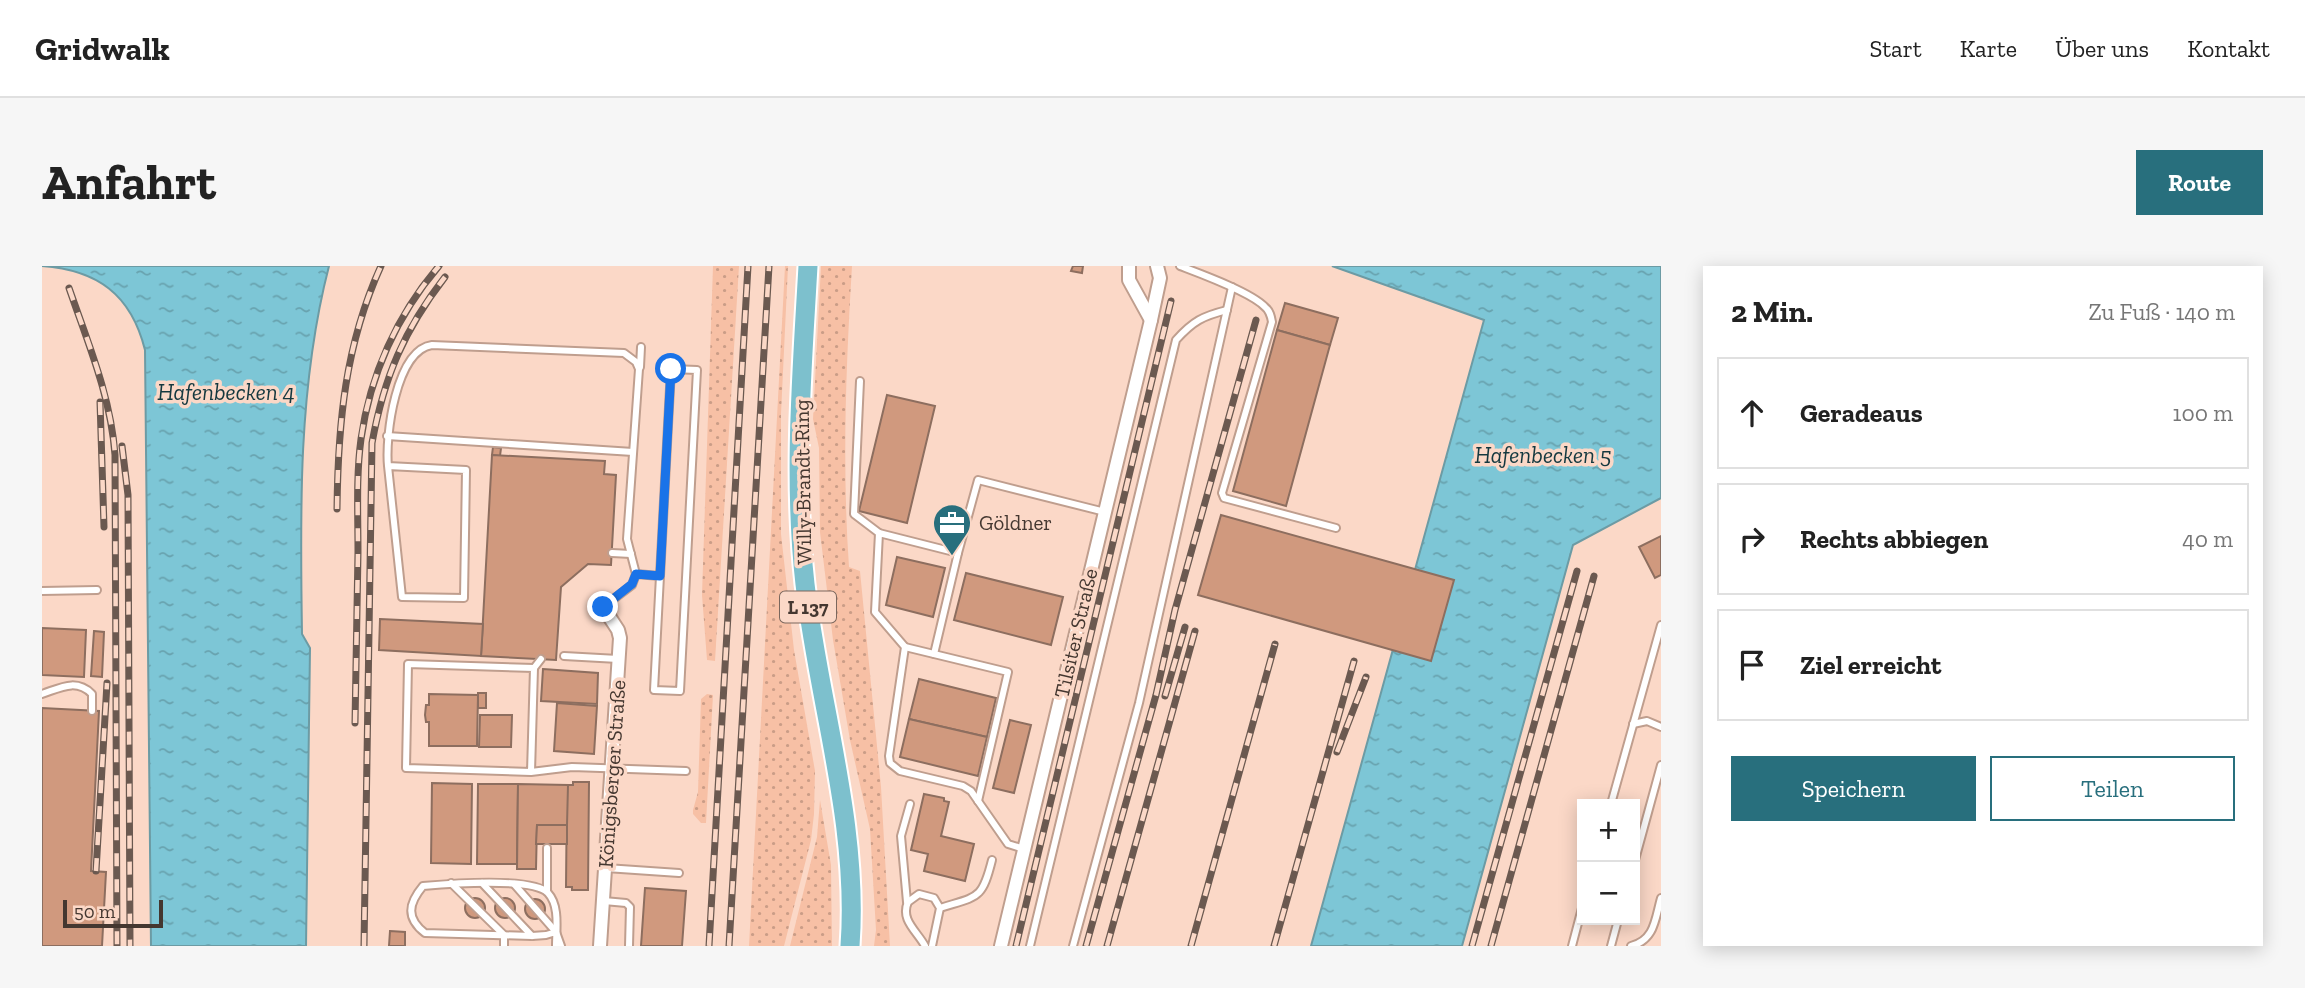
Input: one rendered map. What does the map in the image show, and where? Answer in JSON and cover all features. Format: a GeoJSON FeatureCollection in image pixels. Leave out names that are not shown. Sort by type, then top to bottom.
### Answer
{"type":"FeatureCollection","features":[{"type":"Feature","properties":{"kind":"main road","name":"Willy-Brandt-Ring"},"geometry":{"type":"LineString","coordinates":[[808,266],[800,405],[800,530],[813,645],[845,826],[851,897],[850,946]]}},
{"type":"Feature","properties":{"kind":"street"},"geometry":{"type":"LineString","coordinates":[[1129,266],[1129,280],[1151,320]]}},
{"type":"Feature","properties":{"kind":"street","name":"Tilsiter Straße"},"geometry":{"type":"LineString","coordinates":[[1001,946],[1151,320],[1160,278],[1159,266]]}},
{"type":"Feature","properties":{"kind":"street","name":"Königsberger Straße"},"geometry":{"type":"LineString","coordinates":[[600,946],[620,638],[603,607]]}},
{"type":"Feature","properties":{"kind":"lane"},"geometry":{"type":"LineString","coordinates":[[1180,266],[1232,287],[1264,305],[1272,322],[1222,493],[1229,501],[1336,527]]}},
{"type":"Feature","properties":{"kind":"lane"},"geometry":{"type":"LineString","coordinates":[[1073,946],[1139,703],[1232,287]]}},
{"type":"Feature","properties":{"kind":"lane"},"geometry":{"type":"LineString","coordinates":[[1030,946],[1176,340],[1191,323],[1227,310]]}},
{"type":"Feature","properties":{"kind":"lane"},"geometry":{"type":"LineString","coordinates":[[388,466],[466,470],[464,598],[402,597],[388,466],[387,436],[403,374],[410,359],[423,346],[624,353],[636,362],[639,369]]}},
{"type":"Feature","properties":{"kind":"lane"},"geometry":{"type":"LineString","coordinates":[[603,607],[632,584],[636,574],[627,540],[640,347]]}},
{"type":"Feature","properties":{"kind":"lane"},"geometry":{"type":"LineString","coordinates":[[671,369],[696,370],[680,691],[654,690],[660,576],[671,369]]}},
{"type":"Feature","properties":{"kind":"lane"},"geometry":{"type":"LineString","coordinates":[[860,381],[854,514],[879,533],[958,553]]}},
{"type":"Feature","properties":{"kind":"lane"},"geometry":{"type":"LineString","coordinates":[[387,436],[633,452]]}},
{"type":"Feature","properties":{"kind":"lane"},"geometry":{"type":"LineString","coordinates":[[934,654],[978,480],[1105,512]]}},
{"type":"Feature","properties":{"kind":"lane"},"geometry":{"type":"LineString","coordinates":[[879,533],[875,612],[905,647],[1009,672],[978,801]]}},
{"type":"Feature","properties":{"kind":"lane"},"geometry":{"type":"LineString","coordinates":[[612,553],[631,554]]}},
{"type":"Feature","properties":{"kind":"lane"},"geometry":{"type":"LineString","coordinates":[[636,574],[660,576]]}},
{"type":"Feature","properties":{"kind":"lane"},"geometry":{"type":"LineString","coordinates":[[42,591],[97,590]]}},
{"type":"Feature","properties":{"kind":"lane"},"geometry":{"type":"LineString","coordinates":[[1612,799],[1661,625]]}},
{"type":"Feature","properties":{"kind":"lane"},"geometry":{"type":"LineString","coordinates":[[905,647],[890,763],[900,771],[963,786],[978,801],[1008,844],[1024,849]]}},
{"type":"Feature","properties":{"kind":"lane"},"geometry":{"type":"LineString","coordinates":[[564,656],[619,659]]}},
{"type":"Feature","properties":{"kind":"lane"},"geometry":{"type":"LineString","coordinates":[[531,772],[534,668],[541,659]]}},
{"type":"Feature","properties":{"kind":"lane"},"geometry":{"type":"LineString","coordinates":[[534,668],[408,664],[405,768],[531,772],[572,767],[686,772]]}},
{"type":"Feature","properties":{"kind":"lane"},"geometry":{"type":"LineString","coordinates":[[42,694],[67,684],[78,684],[92,694],[92,711]]}},
{"type":"Feature","properties":{"kind":"lane"},"geometry":{"type":"LineString","coordinates":[[1633,724],[1647,721],[1661,726]]}},
{"type":"Feature","properties":{"kind":"lane"},"geometry":{"type":"LineString","coordinates":[[1640,842],[1661,765]]}},
{"type":"Feature","properties":{"kind":"lane"},"geometry":{"type":"LineString","coordinates":[[910,804],[901,836],[908,902],[905,916],[925,946]]}},
{"type":"Feature","properties":{"kind":"lane"},"geometry":{"type":"LineString","coordinates":[[547,848],[547,891],[556,906],[556,946]]}},
{"type":"Feature","properties":{"kind":"lane"},"geometry":{"type":"LineString","coordinates":[[940,908],[981,893],[992,860]]}},
{"type":"Feature","properties":{"kind":"lane"},"geometry":{"type":"LineString","coordinates":[[606,867],[679,873]]}},
{"type":"Feature","properties":{"kind":"lane"},"geometry":{"type":"LineString","coordinates":[[547,891],[530,884],[451,883],[423,886],[414,897],[411,911],[414,924],[425,933],[532,936],[556,932]]}},
{"type":"Feature","properties":{"kind":"lane"},"geometry":{"type":"LineString","coordinates":[[451,883],[504,935],[504,946]]}},
{"type":"Feature","properties":{"kind":"lane"},"geometry":{"type":"LineString","coordinates":[[482,883],[532,936]]}},
{"type":"Feature","properties":{"kind":"lane"},"geometry":{"type":"LineString","coordinates":[[514,884],[556,932],[561,946]]}},
{"type":"Feature","properties":{"kind":"lane"},"geometry":{"type":"LineString","coordinates":[[908,902],[916,894],[927,894],[940,908],[932,946]]}},
{"type":"Feature","properties":{"kind":"lane"},"geometry":{"type":"LineString","coordinates":[[1631,946],[1645,944],[1650,936],[1661,898]]}},
{"type":"Feature","properties":{"kind":"lane"},"geometry":{"type":"LineString","coordinates":[[604,901],[626,903],[631,907],[629,946]]}},
{"type":"Feature","properties":{"kind":"lane"},"geometry":{"type":"LineString","coordinates":[[1572,946],[1578,925]]}},
{"type":"Feature","properties":{"kind":"lane"},"geometry":{"type":"LineString","coordinates":[[1611,946],[1617,925]]}},
{"type":"Feature","properties":{"kind":"shaded area"},"geometry":{"type":"Polygon","coordinates":[[[713,266],[739,266],[715,661],[707,660],[702,595],[713,266]]]}},
{"type":"Feature","properties":{"kind":"shaded area"},"geometry":{"type":"Polygon","coordinates":[[[785,266],[788,266],[781,414],[781,534],[794,650],[815,771],[814,814],[811,840],[784,946],[749,946],[785,266]]]}},
{"type":"Feature","properties":{"kind":"shaded area"},"geometry":{"type":"Polygon","coordinates":[[[821,266],[852,266],[846,416],[849,567],[860,571],[881,787],[890,946],[874,946],[876,930],[870,829],[850,740],[833,640],[820,532],[819,448],[813,419],[821,266]]]}},
{"type":"Feature","properties":{"kind":"shaded area"},"geometry":{"type":"Polygon","coordinates":[[[707,694],[713,695],[706,823],[701,823],[693,810],[698,792],[701,699],[707,694]]]}},
{"type":"Feature","properties":{"kind":"shaded area"},"geometry":{"type":"Polygon","coordinates":[[[820,800],[831,865],[832,946],[790,946],[817,837],[820,800]]]}},
{"type":"Feature","properties":{"kind":"water","name":"Hafenbecken 4"},"geometry":{"type":"Polygon","coordinates":[[[42,266],[329,266],[311,357],[301,495],[302,634],[310,648],[306,946],[151,946],[145,350],[131,314],[109,288],[79,273],[42,266]]]}},
{"type":"Feature","properties":{"kind":"water","name":"Hafenbecken 5"},"geometry":{"type":"Polygon","coordinates":[[[1332,266],[1661,266],[1661,498],[1573,545],[1462,946],[1311,946],[1484,320],[1332,266]]]}},
{"type":"Feature","properties":{"kind":"building"},"geometry":{"type":"Polygon","coordinates":[[[1073,266],[1083,266],[1082,273],[1071,271],[1073,266]]]}},
{"type":"Feature","properties":{"kind":"building"},"geometry":{"type":"Polygon","coordinates":[[[1285,303],[1338,318],[1330,345],[1277,330],[1285,303]]]}},
{"type":"Feature","properties":{"kind":"building"},"geometry":{"type":"Polygon","coordinates":[[[1277,330],[1330,345],[1286,506],[1233,491],[1277,330]]]}},
{"type":"Feature","properties":{"kind":"building"},"geometry":{"type":"Polygon","coordinates":[[[887,395],[935,406],[907,523],[859,511],[887,395]]]}},
{"type":"Feature","properties":{"kind":"building"},"geometry":{"type":"Polygon","coordinates":[[[493,447],[501,448],[500,456],[492,455],[493,447]]]}},
{"type":"Feature","properties":{"kind":"building"},"geometry":{"type":"Polygon","coordinates":[[[492,455],[605,461],[604,474],[616,475],[611,565],[588,564],[561,587],[556,660],[481,656],[492,455]]]}},
{"type":"Feature","properties":{"kind":"building"},"geometry":{"type":"Polygon","coordinates":[[[1221,515],[1454,580],[1431,661],[1198,595],[1221,515]]]}},
{"type":"Feature","properties":{"kind":"building"},"geometry":{"type":"Polygon","coordinates":[[[1661,536],[1661,575],[1655,578],[1639,547],[1661,536]]]}},
{"type":"Feature","properties":{"kind":"building"},"geometry":{"type":"Polygon","coordinates":[[[897,557],[945,568],[933,617],[886,605],[897,557]]]}},
{"type":"Feature","properties":{"kind":"building"},"geometry":{"type":"Polygon","coordinates":[[[966,573],[1063,597],[1051,645],[954,620],[966,573]]]}},
{"type":"Feature","properties":{"kind":"building"},"geometry":{"type":"Polygon","coordinates":[[[380,619],[483,624],[481,656],[379,650],[380,619]]]}},
{"type":"Feature","properties":{"kind":"building"},"geometry":{"type":"Polygon","coordinates":[[[42,628],[86,630],[84,677],[42,675],[42,628]]]}},
{"type":"Feature","properties":{"kind":"building"},"geometry":{"type":"Polygon","coordinates":[[[94,631],[104,632],[102,677],[91,676],[94,631]]]}},
{"type":"Feature","properties":{"kind":"building"},"geometry":{"type":"Polygon","coordinates":[[[543,669],[598,673],[597,704],[541,701],[543,669]]]}},
{"type":"Feature","properties":{"kind":"building"},"geometry":{"type":"Polygon","coordinates":[[[919,679],[996,698],[987,737],[909,719],[919,679]]]}},
{"type":"Feature","properties":{"kind":"building"},"geometry":{"type":"Polygon","coordinates":[[[478,693],[486,693],[486,708],[478,708],[478,693]]]}},
{"type":"Feature","properties":{"kind":"building"},"geometry":{"type":"Polygon","coordinates":[[[429,694],[478,695],[477,746],[429,746],[429,722],[426,722],[425,715],[429,694]]]}},
{"type":"Feature","properties":{"kind":"building"},"geometry":{"type":"Polygon","coordinates":[[[557,703],[597,706],[594,754],[554,751],[557,703]]]}},
{"type":"Feature","properties":{"kind":"building"},"geometry":{"type":"Polygon","coordinates":[[[42,708],[99,711],[91,871],[106,872],[102,946],[42,946],[42,708]]]}},
{"type":"Feature","properties":{"kind":"building"},"geometry":{"type":"Polygon","coordinates":[[[480,715],[512,715],[511,747],[479,747],[480,715]]]}},
{"type":"Feature","properties":{"kind":"building"},"geometry":{"type":"Polygon","coordinates":[[[909,719],[987,737],[978,776],[900,757],[909,719]]]}},
{"type":"Feature","properties":{"kind":"building"},"geometry":{"type":"Polygon","coordinates":[[[1010,720],[1031,725],[1014,793],[993,788],[1010,720]]]}},
{"type":"Feature","properties":{"kind":"building"},"geometry":{"type":"Polygon","coordinates":[[[573,782],[589,782],[588,890],[572,890],[572,887],[566,887],[567,785],[573,785],[573,782]]]}},
{"type":"Feature","properties":{"kind":"building"},"geometry":{"type":"Polygon","coordinates":[[[432,783],[472,784],[471,864],[431,863],[432,783]]]}},
{"type":"Feature","properties":{"kind":"building"},"geometry":{"type":"Polygon","coordinates":[[[478,784],[518,784],[517,864],[477,864],[478,784]]]}},
{"type":"Feature","properties":{"kind":"building"},"geometry":{"type":"Polygon","coordinates":[[[518,784],[568,785],[567,825],[537,825],[536,869],[517,869],[518,784]]]}},
{"type":"Feature","properties":{"kind":"building"},"geometry":{"type":"Polygon","coordinates":[[[924,794],[944,798],[944,801],[949,802],[941,836],[974,844],[965,881],[924,871],[928,854],[911,850],[924,794]]]}},
{"type":"Feature","properties":{"kind":"building"},"geometry":{"type":"Polygon","coordinates":[[[537,825],[567,825],[567,844],[536,844],[537,825]]]}},
{"type":"Feature","properties":{"kind":"building"},"geometry":{"type":"Polygon","coordinates":[[[645,888],[686,891],[682,946],[641,946],[645,888]]]}},
{"type":"Feature","properties":{"kind":"building"},"geometry":{"type":"Polygon","coordinates":[[[475,898],[482,901],[485,908],[482,915],[475,918],[468,915],[465,908],[468,901],[475,898]]]}},
{"type":"Feature","properties":{"kind":"building"},"geometry":{"type":"Polygon","coordinates":[[[505,898],[512,901],[515,908],[512,915],[505,918],[498,915],[495,908],[498,901],[505,898]]]}},
{"type":"Feature","properties":{"kind":"building"},"geometry":{"type":"Polygon","coordinates":[[[535,899],[542,902],[545,909],[542,916],[535,919],[528,916],[525,909],[528,902],[535,899]]]}},
{"type":"Feature","properties":{"kind":"building"},"geometry":{"type":"Polygon","coordinates":[[[390,931],[405,932],[405,946],[389,946],[390,931]]]}},
{"type":"Feature","properties":{"kind":"railway"},"geometry":{"type":"LineString","coordinates":[[337,509],[339,446],[346,385],[359,325],[381,266]]}},
{"type":"Feature","properties":{"kind":"railway"},"geometry":{"type":"LineString","coordinates":[[355,723],[358,481],[365,415],[379,369],[398,325],[439,266]]}},
{"type":"Feature","properties":{"kind":"railway"},"geometry":{"type":"LineString","coordinates":[[709,946],[748,266]]}},
{"type":"Feature","properties":{"kind":"railway"},"geometry":{"type":"LineString","coordinates":[[729,946],[769,266]]}},
{"type":"Feature","properties":{"kind":"railway"},"geometry":{"type":"LineString","coordinates":[[364,946],[372,443],[383,397],[398,355],[418,316],[445,277]]}},
{"type":"Feature","properties":{"kind":"railway"},"geometry":{"type":"LineString","coordinates":[[69,288],[104,391],[115,455],[117,946]]}},
{"type":"Feature","properties":{"kind":"railway"},"geometry":{"type":"LineString","coordinates":[[1016,946],[1171,301]]}},
{"type":"Feature","properties":{"kind":"railway"},"geometry":{"type":"LineString","coordinates":[[1086,946],[1156,695],[1175,610],[1256,320]]}},
{"type":"Feature","properties":{"kind":"railway"},"geometry":{"type":"LineString","coordinates":[[100,402],[104,527]]}},
{"type":"Feature","properties":{"kind":"railway"},"geometry":{"type":"LineString","coordinates":[[122,446],[128,495],[130,946]]}},
{"type":"Feature","properties":{"kind":"railway"},"geometry":{"type":"LineString","coordinates":[[1472,946],[1577,571]]}},
{"type":"Feature","properties":{"kind":"railway"},"geometry":{"type":"LineString","coordinates":[[1491,946],[1594,576]]}},
{"type":"Feature","properties":{"kind":"railway"},"geometry":{"type":"LineString","coordinates":[[1165,696],[1185,627]]}},
{"type":"Feature","properties":{"kind":"railway"},"geometry":{"type":"LineString","coordinates":[[1107,946],[1195,631]]}},
{"type":"Feature","properties":{"kind":"railway"},"geometry":{"type":"LineString","coordinates":[[1191,946],[1275,644]]}},
{"type":"Feature","properties":{"kind":"railway"},"geometry":{"type":"LineString","coordinates":[[1274,946],[1354,661]]}},
{"type":"Feature","properties":{"kind":"railway"},"geometry":{"type":"LineString","coordinates":[[1337,752],[1366,677]]}},
{"type":"Feature","properties":{"kind":"railway"},"geometry":{"type":"LineString","coordinates":[[96,871],[107,683]]}},
{"type":"Feature","properties":{"kind":"place","name":"Göldner"},"geometry":{"type":"Point","coordinates":[952,557]}},
{"type":"Feature","properties":{"kind":"route"},"geometry":{"type":"LineString","coordinates":[[603,607],[632,584],[636,574],[660,576],[671,369]]}}]}
